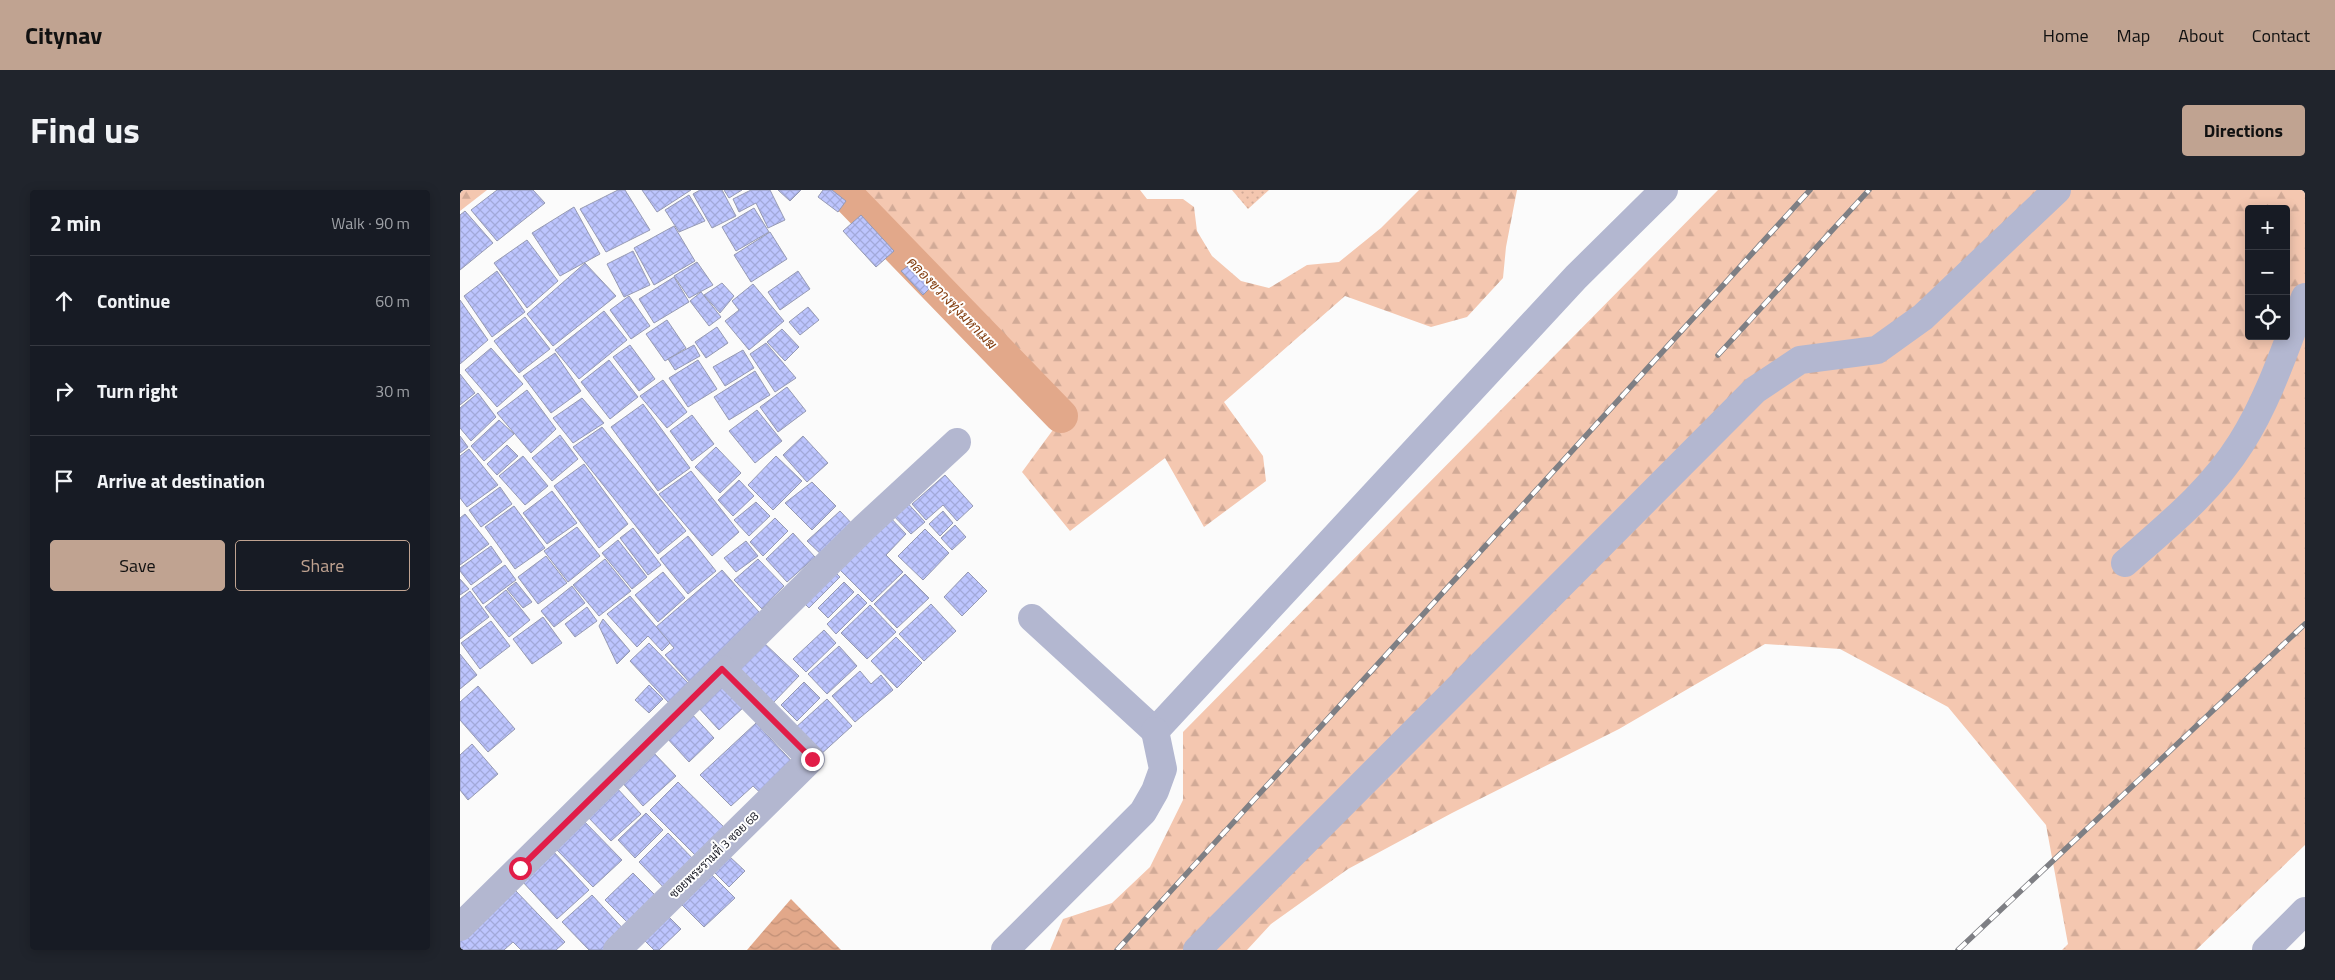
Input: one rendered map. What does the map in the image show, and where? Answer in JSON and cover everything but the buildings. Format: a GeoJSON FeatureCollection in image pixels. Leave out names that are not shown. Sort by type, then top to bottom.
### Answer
{"type":"FeatureCollection","features":[{"type":"Feature","properties":{"kind":"street"},"geometry":{"type":"LineString","coordinates":[[1155,731],[1576,277],[1664,190]]}},
{"type":"Feature","properties":{"kind":"street"},"geometry":{"type":"LineString","coordinates":[[1197,950],[1755,390],[1800,360],[1877,350],[1922,317],[2057,190]]}},
{"type":"Feature","properties":{"kind":"street"},"geometry":{"type":"LineString","coordinates":[[2126,563],[2194,503],[2241,444],[2273,380],[2305,297]]}},
{"type":"Feature","properties":{"kind":"street"},"geometry":{"type":"LineString","coordinates":[[460,927],[865,526],[957,442]]}},
{"type":"Feature","properties":{"kind":"street"},"geometry":{"type":"LineString","coordinates":[[1005,950],[1143,812],[1155,791],[1163,770],[1155,731],[1032,618]]}},
{"type":"Feature","properties":{"kind":"street","name":"ซอยพระรามที่ 3 ซอย 68"},"geometry":{"type":"LineString","coordinates":[[617,950],[812,759],[722,669]]}},
{"type":"Feature","properties":{"kind":"street"},"geometry":{"type":"LineString","coordinates":[[2266,950],[2305,911]]}},
{"type":"Feature","properties":{"kind":"green space"},"geometry":{"type":"Polygon","coordinates":[[[460,190],[487,190],[460,211],[460,190]]]}},
{"type":"Feature","properties":{"kind":"green space"},"geometry":{"type":"Polygon","coordinates":[[[855,190],[1140,190],[1147,199],[1183,199],[1194,207],[1197,231],[1212,256],[1241,281],[1269,288],[1307,265],[1339,262],[1381,228],[1419,190],[1517,190],[1506,247],[1503,278],[1467,317],[1431,327],[1345,296],[1224,402],[1263,456],[1266,481],[1204,527],[1165,458],[1070,531],[1022,472],[1069,408],[948,288],[855,190]]]}},
{"type":"Feature","properties":{"kind":"green space"},"geometry":{"type":"Polygon","coordinates":[[[1232,190],[1269,190],[1248,209],[1232,190]]]}},
{"type":"Feature","properties":{"kind":"green space"},"geometry":{"type":"Polygon","coordinates":[[[1718,190],[2305,190],[2305,845],[2196,950],[2062,950],[2068,944],[2046,825],[1948,707],[1840,649],[1765,644],[1619,729],[1452,813],[1348,869],[1271,924],[1247,950],[1050,950],[1063,919],[1112,903],[1150,867],[1183,800],[1183,732],[1718,190]]]}},
{"type":"Feature","properties":{"kind":"water"},"geometry":{"type":"Polygon","coordinates":[[[791,899],[841,950],[747,950],[791,899]]]}},
{"type":"Feature","properties":{"kind":"waterway","name":"คลองขวางทุ่งมหาเมฆ"},"geometry":{"type":"LineString","coordinates":[[842,190],[1061,416]]}},
{"type":"Feature","properties":{"kind":"railway"},"geometry":{"type":"LineString","coordinates":[[1117,950],[1810,190]]}},
{"type":"Feature","properties":{"kind":"railway"},"geometry":{"type":"LineString","coordinates":[[1718,355],[1869,190]]}},
{"type":"Feature","properties":{"kind":"railway"},"geometry":{"type":"LineString","coordinates":[[1958,950],[2305,624]]}},
{"type":"Feature","properties":{"kind":"route"},"geometry":{"type":"LineString","coordinates":[[520,868],[722,669],[812,759]]}}]}
